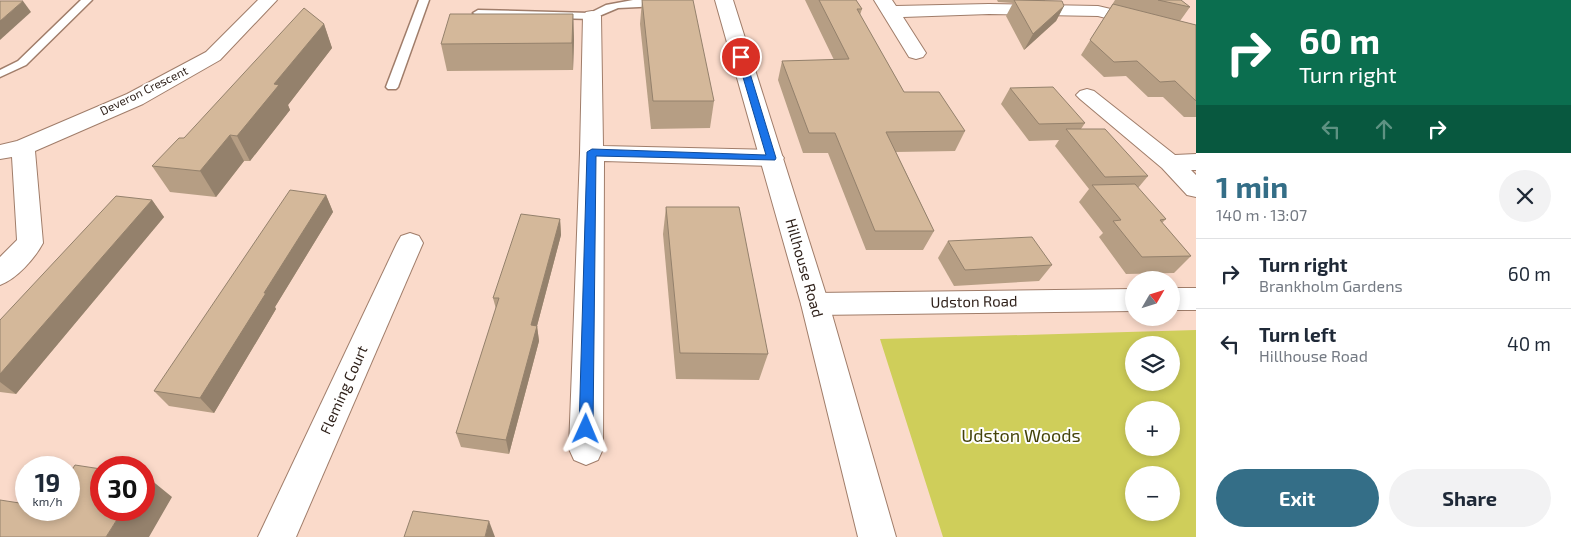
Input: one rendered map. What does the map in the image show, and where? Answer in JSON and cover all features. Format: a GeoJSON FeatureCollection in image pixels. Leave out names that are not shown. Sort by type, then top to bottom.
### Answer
{"type":"FeatureCollection","features":[{"type":"Feature","properties":{"kind":"street","name":"Deveron Crescent"},"geometry":{"type":"LineString","coordinates":[[12,149],[135,98],[213,56],[268,0]]}},
{"type":"Feature","properties":{"kind":"street","name":"Hillhouse Road"},"geometry":{"type":"LineString","coordinates":[[724,0],[815,304],[877,537]]}},
{"type":"Feature","properties":{"kind":"street"},"geometry":{"type":"LineString","coordinates":[[887,6],[989,9],[1092,5],[1196,34]]}},
{"type":"Feature","properties":{"kind":"street"},"geometry":{"type":"LineString","coordinates":[[887,6],[916,53]]}},
{"type":"Feature","properties":{"kind":"street"},"geometry":{"type":"LineString","coordinates":[[586,449],[592,152],[592,16]]}},
{"type":"Feature","properties":{"kind":"street"},"geometry":{"type":"LineString","coordinates":[[1088,96],[1170,163],[1196,189]]}},
{"type":"Feature","properties":{"kind":"street"},"geometry":{"type":"LineString","coordinates":[[0,274],[30,243],[12,149]]}},
{"type":"Feature","properties":{"kind":"street"},"geometry":{"type":"LineString","coordinates":[[592,152],[772,158]]}},
{"type":"Feature","properties":{"kind":"street"},"geometry":{"type":"LineString","coordinates":[[1170,163],[1196,162]]}},
{"type":"Feature","properties":{"kind":"street","name":"Fleming Court"},"geometry":{"type":"LineString","coordinates":[[277,537],[410,243]]}},
{"type":"Feature","properties":{"kind":"street"},"geometry":{"type":"LineString","coordinates":[[1180,300],[1196,299]]}},
{"type":"Feature","properties":{"kind":"street","name":"Udston Road"},"geometry":{"type":"LineString","coordinates":[[815,304],[1125,300]]}},
{"type":"Feature","properties":{"kind":"lane"},"geometry":{"type":"LineString","coordinates":[[0,74],[22,63],[87,0]]}},
{"type":"Feature","properties":{"kind":"lane"},"geometry":{"type":"LineString","coordinates":[[392,87],[424,0]]}},
{"type":"Feature","properties":{"kind":"lane"},"geometry":{"type":"LineString","coordinates":[[478,13],[592,16],[613,4],[674,4]]}},
{"type":"Feature","properties":{"kind":"green space","name":"Udston Woods"},"geometry":{"type":"Polygon","coordinates":[[[1196,330],[1196,537],[943,537],[880,339],[1196,330]]]}},
{"type":"Feature","properties":{"kind":"building"},"geometry":{"type":"Polygon","coordinates":[[[642,0],[693,0],[714,101],[653,101],[642,0]]]}},
{"type":"Feature","properties":{"kind":"building"},"geometry":{"type":"Polygon","coordinates":[[[819,0],[856,0],[862,9],[857,9],[904,92],[939,92],[965,131],[886,132],[934,231],[875,231],[835,133],[809,133],[782,61],[849,59],[819,0]]]}},
{"type":"Feature","properties":{"kind":"building"},"geometry":{"type":"Polygon","coordinates":[[[1014,0],[1062,1],[1064,6],[1033,34],[1014,0]]]}},
{"type":"Feature","properties":{"kind":"building"},"geometry":{"type":"Polygon","coordinates":[[[1158,0],[1181,0],[1190,7],[1158,0]]]}},
{"type":"Feature","properties":{"kind":"building"},"geometry":{"type":"Polygon","coordinates":[[[0,1],[23,1],[0,21],[0,1]]]}},
{"type":"Feature","properties":{"kind":"building"},"geometry":{"type":"Polygon","coordinates":[[[1113,4],[1196,25],[1196,101],[1175,81],[1160,82],[1137,61],[1114,62],[1090,40],[1113,4]]]}},
{"type":"Feature","properties":{"kind":"building"},"geometry":{"type":"Polygon","coordinates":[[[304,8],[324,24],[274,84],[279,85],[237,136],[230,135],[200,171],[152,166],[179,138],[184,138],[304,8]]]}},
{"type":"Feature","properties":{"kind":"building"},"geometry":{"type":"Polygon","coordinates":[[[450,14],[573,14],[572,43],[441,44],[450,14]]]}},
{"type":"Feature","properties":{"kind":"building"},"geometry":{"type":"Polygon","coordinates":[[[1053,87],[1085,123],[1039,124],[1010,88],[1053,87]]]}},
{"type":"Feature","properties":{"kind":"building"},"geometry":{"type":"Polygon","coordinates":[[[1066,129],[1105,129],[1148,176],[1105,177],[1066,129]]]}},
{"type":"Feature","properties":{"kind":"building"},"geometry":{"type":"Polygon","coordinates":[[[1135,184],[1166,219],[1160,220],[1191,256],[1142,257],[1113,221],[1121,220],[1092,185],[1135,184]]]}},
{"type":"Feature","properties":{"kind":"building"},"geometry":{"type":"Polygon","coordinates":[[[290,190],[326,195],[200,398],[154,391],[290,190]]]}},
{"type":"Feature","properties":{"kind":"building"},"geometry":{"type":"Polygon","coordinates":[[[116,196],[152,200],[0,374],[0,320],[116,196]]]}},
{"type":"Feature","properties":{"kind":"building"},"geometry":{"type":"Polygon","coordinates":[[[666,207],[739,207],[768,354],[680,353],[666,207]]]}},
{"type":"Feature","properties":{"kind":"building"},"geometry":{"type":"Polygon","coordinates":[[[521,214],[560,219],[531,325],[537,326],[506,440],[456,433],[499,298],[493,298],[521,214]]]}},
{"type":"Feature","properties":{"kind":"building"},"geometry":{"type":"Polygon","coordinates":[[[1032,237],[1052,265],[965,270],[948,241],[1032,237]]]}},
{"type":"Feature","properties":{"kind":"building"},"geometry":{"type":"Polygon","coordinates":[[[80,466],[90,467],[90,521],[116,521],[106,537],[0,537],[0,500],[15,502],[15,521],[80,521],[80,466]]]}},
{"type":"Feature","properties":{"kind":"building"},"geometry":{"type":"Polygon","coordinates":[[[413,511],[489,521],[485,537],[404,537],[413,511]]]}},
{"type":"Feature","properties":{"kind":"route"},"geometry":{"type":"LineString","coordinates":[[586,429],[592,152],[772,158],[741,57]]}}]}
